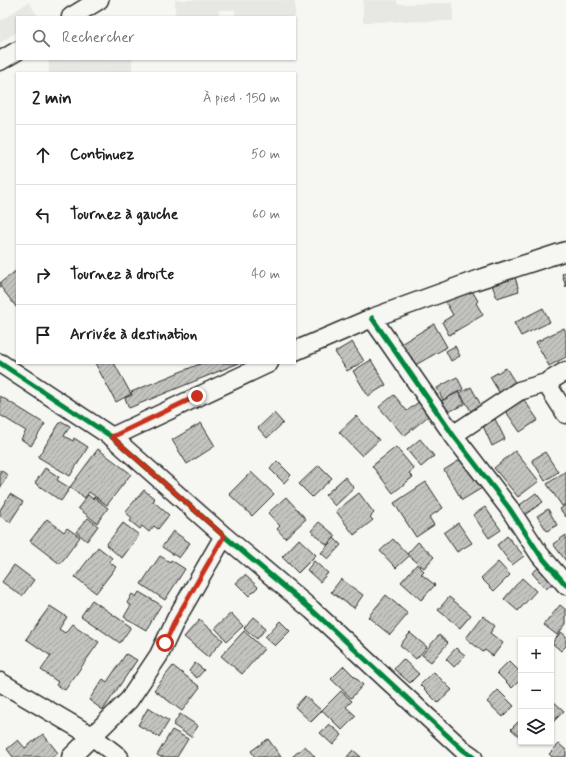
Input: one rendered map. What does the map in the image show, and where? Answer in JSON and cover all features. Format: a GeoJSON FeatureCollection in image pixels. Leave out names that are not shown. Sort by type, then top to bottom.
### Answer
{"type":"FeatureCollection","features":[{"type":"Feature","properties":{"kind":"street"},"geometry":{"type":"LineString","coordinates":[[73,16],[99,0]]}},
{"type":"Feature","properties":{"kind":"street"},"geometry":{"type":"LineString","coordinates":[[0,61],[16,52]]}},
{"type":"Feature","properties":{"kind":"street"},"geometry":{"type":"LineString","coordinates":[[296,351],[372,318],[474,281],[566,251]]}},
{"type":"Feature","properties":{"kind":"street"},"geometry":{"type":"LineString","coordinates":[[372,318],[453,435],[509,508],[540,555],[566,585]]}},
{"type":"Feature","properties":{"kind":"street"},"geometry":{"type":"LineString","coordinates":[[0,363],[112,437],[224,536],[312,610],[463,750],[473,757]]}},
{"type":"Feature","properties":{"kind":"street"},"geometry":{"type":"LineString","coordinates":[[112,437],[266,364]]}},
{"type":"Feature","properties":{"kind":"street"},"geometry":{"type":"LineString","coordinates":[[453,435],[519,391],[546,383],[566,370]]}},
{"type":"Feature","properties":{"kind":"street"},"geometry":{"type":"LineString","coordinates":[[546,383],[566,414]]}},
{"type":"Feature","properties":{"kind":"street"},"geometry":{"type":"LineString","coordinates":[[72,757],[129,700],[159,655],[176,619],[224,536]]}},
{"type":"Feature","properties":{"kind":"street"},"geometry":{"type":"LineString","coordinates":[[0,682],[92,736],[119,757]]}},
{"type":"Feature","properties":{"kind":"shaded area"},"geometry":{"type":"Polygon","coordinates":[[[175,0],[295,0],[295,16],[235,16],[235,10],[219,10],[219,16],[175,16],[175,0]]]}},
{"type":"Feature","properties":{"kind":"shaded area"},"geometry":{"type":"Polygon","coordinates":[[[363,0],[397,0],[397,4],[453,3],[453,21],[363,22],[363,0]]]}},
{"type":"Feature","properties":{"kind":"shaded area"},"geometry":{"type":"Polygon","coordinates":[[[29,2],[37,16],[16,16],[16,33],[0,43],[0,21],[29,2]]]}},
{"type":"Feature","properties":{"kind":"shaded area"},"geometry":{"type":"Polygon","coordinates":[[[49,60],[132,60],[132,72],[49,72],[49,60]]]}},
{"type":"Feature","properties":{"kind":"building"},"geometry":{"type":"Polygon","coordinates":[[[16,271],[16,307],[0,286],[0,283],[16,271]]]}},
{"type":"Feature","properties":{"kind":"building"},"geometry":{"type":"Polygon","coordinates":[[[566,272],[566,287],[562,274],[566,272]]]}},
{"type":"Feature","properties":{"kind":"building"},"geometry":{"type":"Polygon","coordinates":[[[515,277],[519,291],[497,298],[492,285],[515,277]]]}},
{"type":"Feature","properties":{"kind":"building"},"geometry":{"type":"Polygon","coordinates":[[[471,289],[478,301],[476,303],[483,315],[449,335],[442,322],[453,315],[445,301],[471,289]]]}},
{"type":"Feature","properties":{"kind":"building"},"geometry":{"type":"Polygon","coordinates":[[[543,308],[550,322],[521,336],[514,323],[543,308]]]}},
{"type":"Feature","properties":{"kind":"building"},"geometry":{"type":"Polygon","coordinates":[[[434,324],[447,347],[412,367],[399,345],[434,324]]]}},
{"type":"Feature","properties":{"kind":"building"},"geometry":{"type":"Polygon","coordinates":[[[564,328],[566,332],[566,357],[549,366],[536,342],[564,328]]]}},
{"type":"Feature","properties":{"kind":"building"},"geometry":{"type":"Polygon","coordinates":[[[352,342],[364,361],[347,371],[335,352],[352,342]]]}},
{"type":"Feature","properties":{"kind":"building"},"geometry":{"type":"Polygon","coordinates":[[[455,346],[460,356],[451,361],[446,351],[455,346]]]}},
{"type":"Feature","properties":{"kind":"building"},"geometry":{"type":"Polygon","coordinates":[[[371,360],[386,385],[368,396],[353,371],[371,360]]]}},
{"type":"Feature","properties":{"kind":"building"},"geometry":{"type":"Polygon","coordinates":[[[96,364],[115,364],[131,394],[116,402],[96,364]]]}},
{"type":"Feature","properties":{"kind":"building"},"geometry":{"type":"Polygon","coordinates":[[[200,364],[237,364],[129,408],[125,398],[132,395],[131,392],[200,364]]]}},
{"type":"Feature","properties":{"kind":"building"},"geometry":{"type":"Polygon","coordinates":[[[506,368],[518,387],[502,397],[490,377],[506,368]]]}},
{"type":"Feature","properties":{"kind":"building"},"geometry":{"type":"Polygon","coordinates":[[[457,377],[463,389],[443,400],[437,388],[457,377]]]}},
{"type":"Feature","properties":{"kind":"building"},"geometry":{"type":"Polygon","coordinates":[[[471,387],[481,405],[471,411],[460,393],[471,387]]]}},
{"type":"Feature","properties":{"kind":"building"},"geometry":{"type":"Polygon","coordinates":[[[459,392],[465,404],[446,413],[441,401],[459,392]]]}},
{"type":"Feature","properties":{"kind":"building"},"geometry":{"type":"Polygon","coordinates":[[[520,394],[538,420],[520,432],[502,406],[520,394]]]}},
{"type":"Feature","properties":{"kind":"building"},"geometry":{"type":"Polygon","coordinates":[[[394,395],[407,411],[421,400],[432,413],[404,436],[379,407],[394,395]]]}},
{"type":"Feature","properties":{"kind":"building"},"geometry":{"type":"Polygon","coordinates":[[[0,396],[45,424],[31,446],[21,439],[26,431],[0,415],[0,396]]]}},
{"type":"Feature","properties":{"kind":"building"},"geometry":{"type":"Polygon","coordinates":[[[274,413],[283,423],[267,438],[258,428],[274,413]]]}},
{"type":"Feature","properties":{"kind":"building"},"geometry":{"type":"Polygon","coordinates":[[[356,416],[379,440],[362,456],[339,432],[356,416]]]}},
{"type":"Feature","properties":{"kind":"building"},"geometry":{"type":"Polygon","coordinates":[[[495,419],[505,439],[492,446],[483,426],[495,419]]]}},
{"type":"Feature","properties":{"kind":"building"},"geometry":{"type":"Polygon","coordinates":[[[61,421],[70,426],[64,436],[73,441],[74,438],[88,447],[70,476],[38,457],[61,421]]]}},
{"type":"Feature","properties":{"kind":"building"},"geometry":{"type":"Polygon","coordinates":[[[201,423],[215,446],[187,464],[172,440],[201,423]]]}},
{"type":"Feature","properties":{"kind":"building"},"geometry":{"type":"Polygon","coordinates":[[[420,439],[434,456],[421,467],[407,450],[420,439]]]}},
{"type":"Feature","properties":{"kind":"building"},"geometry":{"type":"Polygon","coordinates":[[[396,447],[414,469],[409,473],[413,477],[393,493],[372,466],[396,447]]]}},
{"type":"Feature","properties":{"kind":"building"},"geometry":{"type":"Polygon","coordinates":[[[98,449],[131,474],[107,505],[89,492],[85,498],[70,487],[98,449]]]}},
{"type":"Feature","properties":{"kind":"building"},"geometry":{"type":"Polygon","coordinates":[[[515,451],[539,481],[518,497],[494,468],[515,451]]]}},
{"type":"Feature","properties":{"kind":"building"},"geometry":{"type":"Polygon","coordinates":[[[545,452],[558,472],[545,481],[532,460],[545,452]]]}},
{"type":"Feature","properties":{"kind":"building"},"geometry":{"type":"Polygon","coordinates":[[[463,458],[482,488],[462,500],[444,470],[463,458]]]}},
{"type":"Feature","properties":{"kind":"building"},"geometry":{"type":"Polygon","coordinates":[[[277,461],[291,475],[284,483],[270,469],[277,461]]]}},
{"type":"Feature","properties":{"kind":"building"},"geometry":{"type":"Polygon","coordinates":[[[319,465],[332,478],[312,497],[299,484],[319,465]]]}},
{"type":"Feature","properties":{"kind":"building"},"geometry":{"type":"Polygon","coordinates":[[[45,468],[59,477],[57,480],[70,488],[61,501],[35,483],[45,468]]]}},
{"type":"Feature","properties":{"kind":"building"},"geometry":{"type":"Polygon","coordinates":[[[0,470],[8,475],[0,488],[0,470]]]}},
{"type":"Feature","properties":{"kind":"building"},"geometry":{"type":"Polygon","coordinates":[[[566,471],[566,504],[562,506],[547,484],[566,471]]]}},
{"type":"Feature","properties":{"kind":"building"},"geometry":{"type":"Polygon","coordinates":[[[251,472],[274,494],[252,516],[229,494],[251,472]]]}},
{"type":"Feature","properties":{"kind":"building"},"geometry":{"type":"Polygon","coordinates":[[[345,477],[354,488],[335,506],[325,495],[345,477]]]}},
{"type":"Feature","properties":{"kind":"building"},"geometry":{"type":"Polygon","coordinates":[[[426,482],[443,508],[429,517],[434,525],[416,537],[394,503],[426,482]]]}},
{"type":"Feature","properties":{"kind":"building"},"geometry":{"type":"Polygon","coordinates":[[[144,490],[155,499],[153,501],[169,515],[158,529],[154,526],[149,532],[142,526],[140,529],[130,521],[132,518],[125,512],[144,490]]]}},
{"type":"Feature","properties":{"kind":"building"},"geometry":{"type":"Polygon","coordinates":[[[359,493],[374,513],[370,517],[373,520],[354,535],[336,511],[359,493]]]}},
{"type":"Feature","properties":{"kind":"building"},"geometry":{"type":"Polygon","coordinates":[[[536,493],[543,502],[523,516],[517,507],[536,493]]]}},
{"type":"Feature","properties":{"kind":"building"},"geometry":{"type":"Polygon","coordinates":[[[10,494],[23,502],[10,522],[0,516],[0,510],[10,494]]]}},
{"type":"Feature","properties":{"kind":"building"},"geometry":{"type":"Polygon","coordinates":[[[88,495],[93,499],[94,497],[108,508],[97,523],[78,508],[88,495]]]}},
{"type":"Feature","properties":{"kind":"building"},"geometry":{"type":"Polygon","coordinates":[[[286,497],[306,519],[285,538],[277,529],[280,526],[268,513],[286,497]]]}},
{"type":"Feature","properties":{"kind":"building"},"geometry":{"type":"Polygon","coordinates":[[[566,505],[566,517],[560,509],[566,505]]]}},
{"type":"Feature","properties":{"kind":"building"},"geometry":{"type":"Polygon","coordinates":[[[485,507],[501,530],[489,538],[473,515],[485,507]]]}},
{"type":"Feature","properties":{"kind":"building"},"geometry":{"type":"Polygon","coordinates":[[[548,509],[557,525],[547,531],[537,516],[548,509]]]}},
{"type":"Feature","properties":{"kind":"building"},"geometry":{"type":"Polygon","coordinates":[[[88,518],[98,526],[87,541],[76,532],[88,518]]]}},
{"type":"Feature","properties":{"kind":"building"},"geometry":{"type":"Polygon","coordinates":[[[47,519],[64,532],[67,528],[80,537],[60,564],[30,541],[47,519]]]}},
{"type":"Feature","properties":{"kind":"building"},"geometry":{"type":"Polygon","coordinates":[[[319,522],[336,536],[327,545],[311,531],[319,522]]]}},
{"type":"Feature","properties":{"kind":"building"},"geometry":{"type":"Polygon","coordinates":[[[123,523],[139,535],[122,558],[106,545],[123,523]]]}},
{"type":"Feature","properties":{"kind":"building"},"geometry":{"type":"Polygon","coordinates":[[[458,523],[472,543],[457,552],[444,533],[458,523]]]}},
{"type":"Feature","properties":{"kind":"building"},"geometry":{"type":"Polygon","coordinates":[[[173,531],[190,543],[179,558],[162,547],[173,531]]]}},
{"type":"Feature","properties":{"kind":"building"},"geometry":{"type":"Polygon","coordinates":[[[566,535],[566,561],[553,544],[566,535]]]}},
{"type":"Feature","properties":{"kind":"building"},"geometry":{"type":"Polygon","coordinates":[[[507,536],[524,556],[512,565],[497,545],[507,536]]]}},
{"type":"Feature","properties":{"kind":"building"},"geometry":{"type":"Polygon","coordinates":[[[334,538],[341,545],[328,559],[321,553],[334,538]]]}},
{"type":"Feature","properties":{"kind":"building"},"geometry":{"type":"Polygon","coordinates":[[[299,539],[316,555],[298,573],[282,557],[299,539]]]}},
{"type":"Feature","properties":{"kind":"building"},"geometry":{"type":"Polygon","coordinates":[[[393,539],[409,556],[396,568],[380,551],[393,539]]]}},
{"type":"Feature","properties":{"kind":"building"},"geometry":{"type":"Polygon","coordinates":[[[418,542],[434,557],[424,568],[407,554],[418,542]]]}},
{"type":"Feature","properties":{"kind":"building"},"geometry":{"type":"Polygon","coordinates":[[[98,547],[112,558],[109,562],[116,567],[96,593],[75,577],[98,547]]]}},
{"type":"Feature","properties":{"kind":"building"},"geometry":{"type":"Polygon","coordinates":[[[160,556],[170,562],[171,560],[185,569],[165,600],[141,584],[160,556]]]}},
{"type":"Feature","properties":{"kind":"building"},"geometry":{"type":"Polygon","coordinates":[[[314,561],[328,573],[320,582],[307,570],[314,561]]]}},
{"type":"Feature","properties":{"kind":"building"},"geometry":{"type":"Polygon","coordinates":[[[498,562],[510,575],[494,591],[481,578],[498,562]]]}},
{"type":"Feature","properties":{"kind":"building"},"geometry":{"type":"Polygon","coordinates":[[[417,564],[424,571],[421,574],[435,585],[421,600],[401,582],[417,564]]]}},
{"type":"Feature","properties":{"kind":"building"},"geometry":{"type":"Polygon","coordinates":[[[14,565],[34,580],[22,596],[2,582],[14,565]]]}},
{"type":"Feature","properties":{"kind":"building"},"geometry":{"type":"Polygon","coordinates":[[[542,565],[556,581],[546,589],[532,573],[542,565]]]}},
{"type":"Feature","properties":{"kind":"building"},"geometry":{"type":"Polygon","coordinates":[[[245,575],[258,587],[249,596],[236,583],[245,575]]]}},
{"type":"Feature","properties":{"kind":"building"},"geometry":{"type":"Polygon","coordinates":[[[522,578],[536,591],[518,611],[504,599],[522,578]]]}},
{"type":"Feature","properties":{"kind":"building"},"geometry":{"type":"Polygon","coordinates":[[[341,579],[363,595],[354,608],[331,592],[341,579]]]}},
{"type":"Feature","properties":{"kind":"building"},"geometry":{"type":"Polygon","coordinates":[[[139,592],[161,605],[146,630],[124,617],[131,605],[127,603],[132,594],[136,597],[139,592]]]}},
{"type":"Feature","properties":{"kind":"building"},"geometry":{"type":"Polygon","coordinates":[[[386,595],[408,614],[390,635],[368,617],[386,595]]]}},
{"type":"Feature","properties":{"kind":"building"},"geometry":{"type":"Polygon","coordinates":[[[449,597],[471,615],[460,628],[438,610],[449,597]]]}},
{"type":"Feature","properties":{"kind":"building"},"geometry":{"type":"Polygon","coordinates":[[[92,600],[131,627],[120,643],[81,616],[92,600]]]}},
{"type":"Feature","properties":{"kind":"building"},"geometry":{"type":"Polygon","coordinates":[[[560,605],[566,610],[566,624],[557,635],[544,625],[560,605]]]}},
{"type":"Feature","properties":{"kind":"building"},"geometry":{"type":"Polygon","coordinates":[[[50,606],[67,617],[59,629],[65,633],[72,624],[99,642],[65,690],[56,685],[58,682],[41,670],[51,656],[26,639],[50,606]]]}},
{"type":"Feature","properties":{"kind":"building"},"geometry":{"type":"Polygon","coordinates":[[[231,613],[243,626],[227,641],[215,628],[231,613]]]}},
{"type":"Feature","properties":{"kind":"building"},"geometry":{"type":"Polygon","coordinates":[[[483,616],[495,626],[490,633],[503,643],[493,656],[485,650],[483,652],[466,638],[483,616]]]}},
{"type":"Feature","properties":{"kind":"building"},"geometry":{"type":"Polygon","coordinates":[[[253,617],[266,628],[257,639],[244,628],[253,617]]]}},
{"type":"Feature","properties":{"kind":"building"},"geometry":{"type":"Polygon","coordinates":[[[199,620],[223,640],[208,657],[184,637],[199,620]]]}},
{"type":"Feature","properties":{"kind":"building"},"geometry":{"type":"Polygon","coordinates":[[[280,621],[290,631],[275,646],[265,637],[280,621]]]}},
{"type":"Feature","properties":{"kind":"building"},"geometry":{"type":"Polygon","coordinates":[[[244,631],[264,649],[242,674],[221,656],[244,631]]]}},
{"type":"Feature","properties":{"kind":"building"},"geometry":{"type":"Polygon","coordinates":[[[561,632],[566,636],[566,646],[561,651],[554,645],[554,641],[561,632]]]}},
{"type":"Feature","properties":{"kind":"building"},"geometry":{"type":"Polygon","coordinates":[[[410,633],[427,647],[416,659],[400,645],[410,633]]]}},
{"type":"Feature","properties":{"kind":"building"},"geometry":{"type":"Polygon","coordinates":[[[439,635],[448,643],[431,662],[422,655],[439,635]]]}},
{"type":"Feature","properties":{"kind":"building"},"geometry":{"type":"Polygon","coordinates":[[[456,648],[465,655],[454,667],[446,659],[456,648]]]}},
{"type":"Feature","properties":{"kind":"building"},"geometry":{"type":"Polygon","coordinates":[[[126,654],[137,660],[103,710],[89,700],[103,679],[107,682],[126,654]]]}},
{"type":"Feature","properties":{"kind":"building"},"geometry":{"type":"Polygon","coordinates":[[[403,659],[419,674],[410,683],[394,669],[403,659]]]}},
{"type":"Feature","properties":{"kind":"building"},"geometry":{"type":"Polygon","coordinates":[[[509,661],[518,670],[518,682],[512,688],[497,673],[509,661]]]}},
{"type":"Feature","properties":{"kind":"building"},"geometry":{"type":"Polygon","coordinates":[[[195,663],[204,670],[197,678],[189,671],[195,663]]]}},
{"type":"Feature","properties":{"kind":"building"},"geometry":{"type":"Polygon","coordinates":[[[173,666],[200,687],[182,711],[154,690],[173,666]]]}},
{"type":"Feature","properties":{"kind":"building"},"geometry":{"type":"Polygon","coordinates":[[[344,666],[363,685],[351,698],[331,679],[344,666]]]}},
{"type":"Feature","properties":{"kind":"building"},"geometry":{"type":"Polygon","coordinates":[[[434,672],[452,690],[438,703],[420,685],[434,672]]]}},
{"type":"Feature","properties":{"kind":"building"},"geometry":{"type":"Polygon","coordinates":[[[498,690],[514,706],[503,717],[487,702],[498,690]]]}},
{"type":"Feature","properties":{"kind":"building"},"geometry":{"type":"Polygon","coordinates":[[[341,691],[352,701],[346,707],[356,716],[342,730],[322,710],[341,691]]]}},
{"type":"Feature","properties":{"kind":"building"},"geometry":{"type":"Polygon","coordinates":[[[305,696],[322,711],[311,722],[295,707],[305,696]]]}},
{"type":"Feature","properties":{"kind":"building"},"geometry":{"type":"Polygon","coordinates":[[[554,702],[564,711],[554,721],[554,702]]]}},
{"type":"Feature","properties":{"kind":"building"},"geometry":{"type":"Polygon","coordinates":[[[148,708],[169,721],[159,737],[138,725],[148,708]]]}},
{"type":"Feature","properties":{"kind":"building"},"geometry":{"type":"Polygon","coordinates":[[[180,714],[198,726],[191,737],[173,725],[180,714]]]}},
{"type":"Feature","properties":{"kind":"building"},"geometry":{"type":"Polygon","coordinates":[[[518,722],[518,735],[511,729],[518,722]]]}},
{"type":"Feature","properties":{"kind":"building"},"geometry":{"type":"Polygon","coordinates":[[[329,724],[342,735],[333,745],[320,733],[329,724]]]}},
{"type":"Feature","properties":{"kind":"building"},"geometry":{"type":"Polygon","coordinates":[[[172,730],[188,739],[177,757],[161,757],[157,755],[172,730]]]}},
{"type":"Feature","properties":{"kind":"building"},"geometry":{"type":"Polygon","coordinates":[[[43,734],[58,753],[52,757],[13,757],[7,749],[18,740],[25,748],[43,734]]]}},
{"type":"Feature","properties":{"kind":"building"},"geometry":{"type":"Polygon","coordinates":[[[268,739],[281,757],[255,757],[251,751],[268,739]]]}},
{"type":"Feature","properties":{"kind":"building"},"geometry":{"type":"Polygon","coordinates":[[[559,744],[566,750],[566,757],[552,757],[549,754],[559,744]]]}},
{"type":"Feature","properties":{"kind":"building"},"geometry":{"type":"Polygon","coordinates":[[[305,746],[315,757],[292,757],[305,746]]]}},
{"type":"Feature","properties":{"kind":"building"},"geometry":{"type":"Polygon","coordinates":[[[353,750],[361,757],[347,757],[353,750]]]}},
{"type":"Feature","properties":{"kind":"cycle path"},"geometry":{"type":"LineString","coordinates":[[372,318],[453,435],[509,508],[540,555],[566,585]]}},
{"type":"Feature","properties":{"kind":"cycle path"},"geometry":{"type":"LineString","coordinates":[[0,363],[112,437],[224,536],[312,610],[463,750],[473,757]]}},
{"type":"Feature","properties":{"kind":"route"},"geometry":{"type":"LineString","coordinates":[[165,643],[176,619],[224,536],[112,437],[197,396]]}}]}
